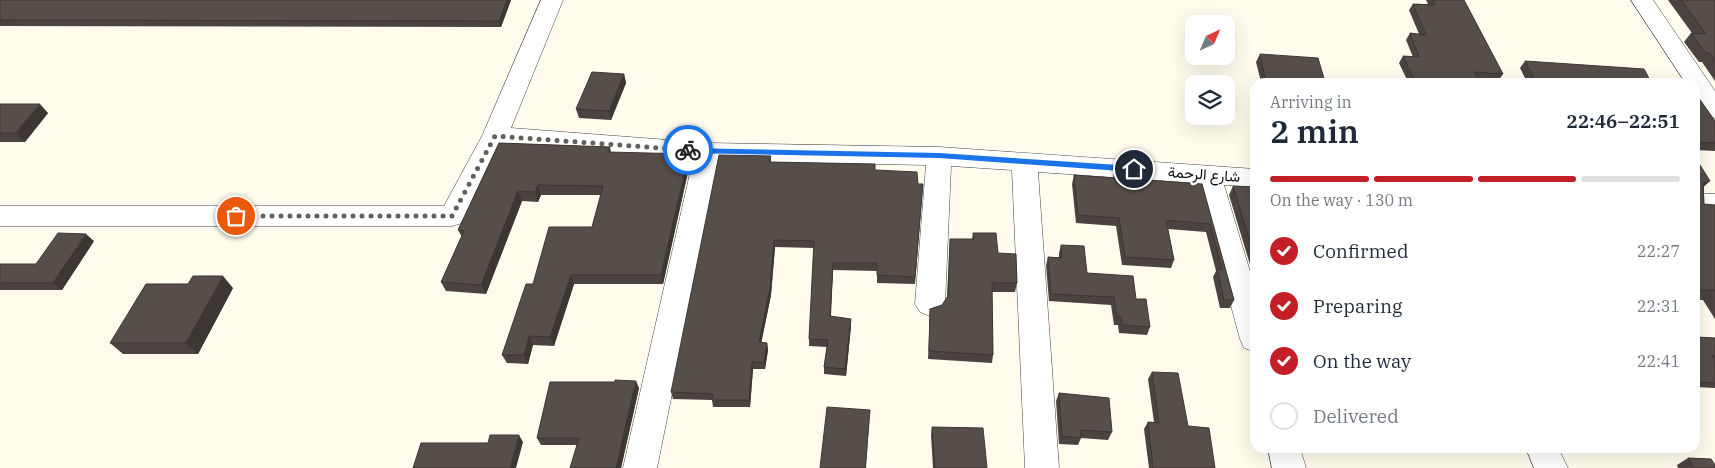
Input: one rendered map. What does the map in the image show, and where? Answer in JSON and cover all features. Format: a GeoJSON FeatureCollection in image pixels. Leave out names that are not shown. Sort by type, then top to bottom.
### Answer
{"type":"FeatureCollection","features":[{"type":"Feature","properties":{"kind":"street"},"geometry":{"type":"LineString","coordinates":[[0,216],[452,216],[495,136],[552,0]]}},
{"type":"Feature","properties":{"kind":"street"},"geometry":{"type":"LineString","coordinates":[[1642,0],[1694,78]]}},
{"type":"Feature","properties":{"kind":"street"},"geometry":{"type":"LineString","coordinates":[[1700,87],[1715,110]]}},
{"type":"Feature","properties":{"kind":"street","name":"شارع الرحمة"},"geometry":{"type":"LineString","coordinates":[[495,136],[708,152],[939,156],[1250,178]]}},
{"type":"Feature","properties":{"kind":"street"},"geometry":{"type":"LineString","coordinates":[[640,468],[708,152]]}},
{"type":"Feature","properties":{"kind":"street"},"geometry":{"type":"LineString","coordinates":[[930,304],[939,156]]}},
{"type":"Feature","properties":{"kind":"street"},"geometry":{"type":"LineString","coordinates":[[1024,161],[1042,468]]}},
{"type":"Feature","properties":{"kind":"street"},"geometry":{"type":"LineString","coordinates":[[1208,174],[1250,322]]}},
{"type":"Feature","properties":{"kind":"street"},"geometry":{"type":"LineString","coordinates":[[1700,203],[1715,204]]}},
{"type":"Feature","properties":{"kind":"street"},"geometry":{"type":"LineString","coordinates":[[1285,453],[1289,468]]}},
{"type":"Feature","properties":{"kind":"street"},"geometry":{"type":"LineString","coordinates":[[1544,453],[1551,468]]}},
{"type":"Feature","properties":{"kind":"building"},"geometry":{"type":"Polygon","coordinates":[[[0,0],[507,0],[499,21],[0,20],[0,0]]]}},
{"type":"Feature","properties":{"kind":"building"},"geometry":{"type":"Polygon","coordinates":[[[1433,0],[1464,0],[1503,74],[1474,72],[1477,78],[1413,78],[1403,56],[1419,57],[1410,33],[1426,35],[1413,4],[1435,5],[1433,0]]]}},
{"type":"Feature","properties":{"kind":"building"},"geometry":{"type":"Polygon","coordinates":[[[1681,0],[1715,0],[1715,61],[1710,53],[1706,53],[1691,33],[1706,34],[1681,0]]]}},
{"type":"Feature","properties":{"kind":"building"},"geometry":{"type":"Polygon","coordinates":[[[1260,54],[1318,58],[1324,78],[1265,78],[1260,54]]]}},
{"type":"Feature","properties":{"kind":"building"},"geometry":{"type":"Polygon","coordinates":[[[1525,61],[1644,69],[1649,78],[1534,78],[1525,61]]]}},
{"type":"Feature","properties":{"kind":"building"},"geometry":{"type":"Polygon","coordinates":[[[592,72],[624,74],[609,111],[576,109],[592,72]]]}},
{"type":"Feature","properties":{"kind":"building"},"geometry":{"type":"Polygon","coordinates":[[[1700,100],[1715,121],[1715,143],[1700,142],[1700,100]]]}},
{"type":"Feature","properties":{"kind":"building"},"geometry":{"type":"Polygon","coordinates":[[[0,104],[40,104],[16,133],[0,133],[0,104]]]}},
{"type":"Feature","properties":{"kind":"building"},"geometry":{"type":"Polygon","coordinates":[[[499,143],[610,147],[608,152],[689,154],[661,275],[571,275],[550,337],[529,336],[524,355],[502,355],[526,284],[533,284],[549,227],[592,227],[603,186],[538,185],[535,192],[518,191],[481,285],[441,282],[464,231],[458,230],[499,143]]]}},
{"type":"Feature","properties":{"kind":"building"},"geometry":{"type":"Polygon","coordinates":[[[719,155],[771,156],[769,162],[875,164],[875,170],[917,172],[918,184],[923,184],[915,277],[877,275],[877,263],[833,263],[830,316],[851,319],[845,369],[824,367],[828,340],[809,339],[814,241],[774,240],[770,288],[759,342],[767,343],[764,362],[752,362],[749,400],[712,400],[713,394],[671,392],[719,155]]]}},
{"type":"Feature","properties":{"kind":"building"},"geometry":{"type":"Polygon","coordinates":[[[1700,165],[1710,181],[1703,183],[1704,204],[1715,205],[1715,292],[1714,290],[1700,290],[1700,165]]]}},
{"type":"Feature","properties":{"kind":"building"},"geometry":{"type":"Polygon","coordinates":[[[1114,174],[1144,175],[1145,180],[1202,184],[1234,300],[1224,300],[1217,269],[1222,269],[1210,224],[1166,220],[1174,260],[1125,257],[1119,218],[1078,215],[1074,175],[1115,178],[1114,174]]]}},
{"type":"Feature","properties":{"kind":"building"},"geometry":{"type":"Polygon","coordinates":[[[1233,186],[1250,187],[1250,242],[1233,186]]]}},
{"type":"Feature","properties":{"kind":"building"},"geometry":{"type":"Polygon","coordinates":[[[58,233],[86,234],[53,283],[0,283],[0,264],[36,264],[58,233]]]}},
{"type":"Feature","properties":{"kind":"building"},"geometry":{"type":"Polygon","coordinates":[[[973,233],[996,233],[998,253],[1016,254],[1017,283],[992,283],[993,355],[929,351],[930,309],[942,305],[948,296],[950,239],[974,239],[973,233]]]}},
{"type":"Feature","properties":{"kind":"building"},"geometry":{"type":"Polygon","coordinates":[[[1061,245],[1084,246],[1087,273],[1133,276],[1136,299],[1146,299],[1150,327],[1122,325],[1121,317],[1117,317],[1114,297],[1051,294],[1048,257],[1062,258],[1061,245]]]}},
{"type":"Feature","properties":{"kind":"building"},"geometry":{"type":"Polygon","coordinates":[[[193,276],[223,276],[186,343],[110,343],[146,284],[188,284],[193,276]]]}},
{"type":"Feature","properties":{"kind":"building"},"geometry":{"type":"Polygon","coordinates":[[[1700,337],[1715,338],[1715,356],[1712,356],[1715,361],[1715,383],[1700,382],[1700,337]]]}},
{"type":"Feature","properties":{"kind":"building"},"geometry":{"type":"Polygon","coordinates":[[[1152,372],[1178,373],[1188,426],[1209,428],[1215,468],[1153,468],[1148,422],[1159,423],[1152,372]]]}},
{"type":"Feature","properties":{"kind":"building"},"geometry":{"type":"Polygon","coordinates":[[[615,380],[636,381],[616,468],[570,468],[579,438],[537,438],[550,382],[615,382],[615,380]]]}},
{"type":"Feature","properties":{"kind":"building"},"geometry":{"type":"Polygon","coordinates":[[[1059,393],[1109,398],[1112,432],[1081,430],[1081,438],[1062,436],[1059,393]]]}},
{"type":"Feature","properties":{"kind":"building"},"geometry":{"type":"Polygon","coordinates":[[[827,407],[870,410],[865,468],[820,468],[827,407]]]}},
{"type":"Feature","properties":{"kind":"building"},"geometry":{"type":"Polygon","coordinates":[[[932,427],[983,428],[987,468],[935,468],[932,427]]]}},
{"type":"Feature","properties":{"kind":"building"},"geometry":{"type":"Polygon","coordinates":[[[490,435],[519,435],[510,468],[413,468],[421,443],[488,443],[490,435]]]}},
{"type":"Feature","properties":{"kind":"building"},"geometry":{"type":"Polygon","coordinates":[[[1688,458],[1711,459],[1715,468],[1694,468],[1688,458]]]}},
{"type":"Feature","properties":{"kind":"way so far"},"geometry":{"type":"LineString","coordinates":[[236,216],[452,216],[495,136],[688,150]]}},
{"type":"Feature","properties":{"kind":"route"},"geometry":{"type":"LineString","coordinates":[[688,150],[708,152],[939,156],[1134,169]]}}]}
